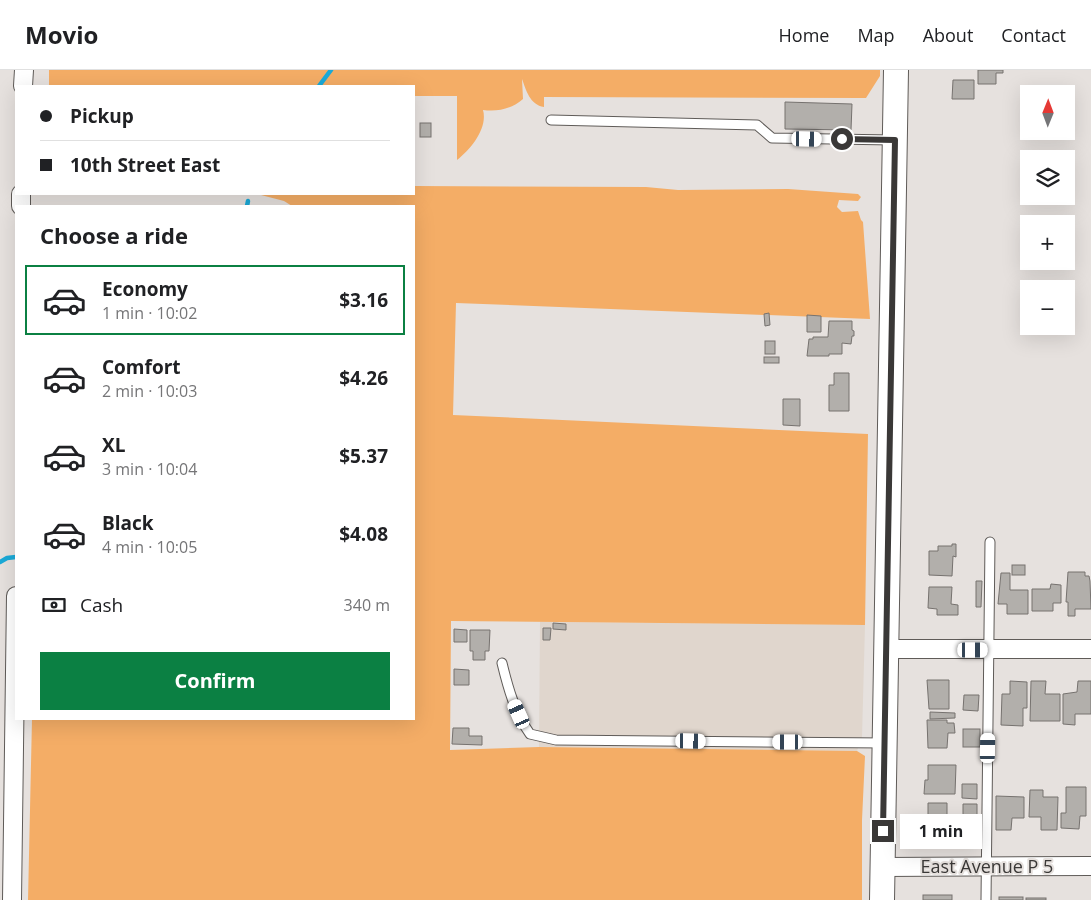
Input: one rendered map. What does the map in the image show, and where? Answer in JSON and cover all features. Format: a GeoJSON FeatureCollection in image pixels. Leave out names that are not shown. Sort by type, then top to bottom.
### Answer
{"type":"FeatureCollection","features":[{"type":"Feature","properties":{"kind":"main road"},"geometry":{"type":"LineString","coordinates":[[882,900],[896,70]]}},
{"type":"Feature","properties":{"kind":"street"},"geometry":{"type":"LineString","coordinates":[[23,85],[24,70]]}},
{"type":"Feature","properties":{"kind":"street"},"geometry":{"type":"LineString","coordinates":[[887,649],[1091,649]]}},
{"type":"Feature","properties":{"kind":"street"},"geometry":{"type":"LineString","coordinates":[[12,900],[15,672]]}},
{"type":"Feature","properties":{"kind":"street","name":"East Avenue P 5"},"geometry":{"type":"LineString","coordinates":[[882,867],[1091,866]]}},
{"type":"Feature","properties":{"kind":"lane"},"geometry":{"type":"LineString","coordinates":[[551,120],[757,125],[772,138],[895,140]]}},
{"type":"Feature","properties":{"kind":"lane"},"geometry":{"type":"LineString","coordinates":[[986,900],[990,542]]}},
{"type":"Feature","properties":{"kind":"lane"},"geometry":{"type":"LineString","coordinates":[[502,663],[508,690],[524,726],[530,734],[556,740],[885,743]]}},
{"type":"Feature","properties":{"kind":"shaded area"},"geometry":{"type":"Polygon","coordinates":[[[49,70],[880,70],[880,76],[866,98],[544,97],[544,107],[539,106],[532,100],[522,79],[523,99],[504,109],[494,111],[483,110],[484,117],[481,131],[473,144],[457,160],[457,96],[415,96],[415,85],[49,85],[49,70]]]}},
{"type":"Feature","properties":{"kind":"shaded area"},"geometry":{"type":"Polygon","coordinates":[[[415,186],[646,187],[678,190],[788,189],[858,194],[861,197],[858,201],[839,200],[837,207],[842,212],[858,211],[863,222],[870,319],[456,303],[453,415],[868,434],[865,625],[451,621],[450,750],[539,747],[857,751],[865,756],[862,820],[862,900],[28,900],[32,720],[415,720],[415,205],[290,205],[284,201],[261,195],[415,195],[415,186]]]}},
{"type":"Feature","properties":{"kind":"shaded area"},"geometry":{"type":"Polygon","coordinates":[[[540,622],[865,625],[862,737],[857,751],[539,747],[540,622]]]}},
{"type":"Feature","properties":{"kind":"building"},"geometry":{"type":"Polygon","coordinates":[[[978,70],[1003,70],[1003,73],[996,73],[996,84],[978,84],[978,70]]]}},
{"type":"Feature","properties":{"kind":"building"},"geometry":{"type":"Polygon","coordinates":[[[953,80],[974,80],[974,99],[952,99],[953,80]]]}},
{"type":"Feature","properties":{"kind":"building"},"geometry":{"type":"Polygon","coordinates":[[[785,102],[852,104],[851,130],[785,129],[785,102]]]}},
{"type":"Feature","properties":{"kind":"building"},"geometry":{"type":"Polygon","coordinates":[[[420,123],[431,123],[431,137],[420,137],[420,123]]]}},
{"type":"Feature","properties":{"kind":"building"},"geometry":{"type":"Polygon","coordinates":[[[769,313],[770,325],[765,326],[764,314],[769,313]]]}},
{"type":"Feature","properties":{"kind":"building"},"geometry":{"type":"Polygon","coordinates":[[[807,315],[821,316],[821,332],[807,332],[807,315]]]}},
{"type":"Feature","properties":{"kind":"building"},"geometry":{"type":"Polygon","coordinates":[[[829,321],[852,321],[854,336],[852,336],[851,344],[842,343],[842,354],[807,356],[809,339],[813,339],[813,337],[828,337],[829,321]]]}},
{"type":"Feature","properties":{"kind":"building"},"geometry":{"type":"Polygon","coordinates":[[[765,341],[775,341],[775,354],[765,354],[765,341]]]}},
{"type":"Feature","properties":{"kind":"building"},"geometry":{"type":"Polygon","coordinates":[[[764,357],[779,357],[779,363],[764,363],[764,357]]]}},
{"type":"Feature","properties":{"kind":"building"},"geometry":{"type":"Polygon","coordinates":[[[834,373],[849,373],[849,411],[829,411],[829,385],[834,385],[834,373]]]}},
{"type":"Feature","properties":{"kind":"building"},"geometry":{"type":"Polygon","coordinates":[[[783,399],[800,399],[800,426],[783,425],[783,399]]]}},
{"type":"Feature","properties":{"kind":"building"},"geometry":{"type":"Polygon","coordinates":[[[952,544],[956,544],[956,557],[953,556],[952,576],[929,575],[929,551],[938,551],[938,546],[952,546],[952,544]]]}},
{"type":"Feature","properties":{"kind":"building"},"geometry":{"type":"Polygon","coordinates":[[[1012,565],[1025,565],[1025,575],[1012,575],[1012,565]]]}},
{"type":"Feature","properties":{"kind":"building"},"geometry":{"type":"Polygon","coordinates":[[[1068,572],[1085,572],[1085,576],[1089,576],[1090,581],[1091,609],[1075,609],[1075,616],[1068,616],[1068,602],[1066,602],[1068,572]]]}},
{"type":"Feature","properties":{"kind":"building"},"geometry":{"type":"Polygon","coordinates":[[[1001,573],[1010,573],[1010,590],[1028,590],[1028,614],[1007,614],[1007,604],[998,604],[1001,573]]]}},
{"type":"Feature","properties":{"kind":"building"},"geometry":{"type":"Polygon","coordinates":[[[976,581],[982,581],[981,607],[976,607],[976,581]]]}},
{"type":"Feature","properties":{"kind":"building"},"geometry":{"type":"Polygon","coordinates":[[[1051,584],[1061,585],[1061,603],[1053,603],[1053,611],[1032,611],[1032,589],[1050,589],[1051,584]]]}},
{"type":"Feature","properties":{"kind":"building"},"geometry":{"type":"Polygon","coordinates":[[[929,587],[952,587],[951,604],[958,605],[958,615],[937,615],[937,609],[928,608],[929,587]]]}},
{"type":"Feature","properties":{"kind":"building"},"geometry":{"type":"Polygon","coordinates":[[[553,623],[566,624],[566,630],[553,629],[553,623]]]}},
{"type":"Feature","properties":{"kind":"building"},"geometry":{"type":"Polygon","coordinates":[[[543,628],[551,628],[550,640],[543,640],[543,628]]]}},
{"type":"Feature","properties":{"kind":"building"},"geometry":{"type":"Polygon","coordinates":[[[454,629],[467,630],[467,642],[454,642],[454,629]]]}},
{"type":"Feature","properties":{"kind":"building"},"geometry":{"type":"Polygon","coordinates":[[[470,630],[490,630],[489,651],[485,651],[485,660],[473,660],[473,651],[470,651],[470,630]]]}},
{"type":"Feature","properties":{"kind":"building"},"geometry":{"type":"Polygon","coordinates":[[[454,669],[469,670],[469,685],[454,685],[454,669]]]}},
{"type":"Feature","properties":{"kind":"building"},"geometry":{"type":"Polygon","coordinates":[[[927,680],[949,680],[949,709],[929,709],[927,680]]]}},
{"type":"Feature","properties":{"kind":"building"},"geometry":{"type":"Polygon","coordinates":[[[1010,681],[1027,682],[1027,708],[1023,708],[1023,726],[1001,725],[1002,694],[1010,694],[1010,681]]]}},
{"type":"Feature","properties":{"kind":"building"},"geometry":{"type":"Polygon","coordinates":[[[1031,681],[1046,681],[1045,694],[1060,694],[1060,721],[1030,721],[1031,681]]]}},
{"type":"Feature","properties":{"kind":"building"},"geometry":{"type":"Polygon","coordinates":[[[1078,681],[1091,681],[1091,714],[1075,714],[1075,725],[1063,724],[1063,694],[1077,692],[1078,681]]]}},
{"type":"Feature","properties":{"kind":"building"},"geometry":{"type":"Polygon","coordinates":[[[964,695],[979,695],[978,711],[963,710],[964,695]]]}},
{"type":"Feature","properties":{"kind":"building"},"geometry":{"type":"Polygon","coordinates":[[[930,712],[955,713],[955,718],[930,719],[930,712]]]}},
{"type":"Feature","properties":{"kind":"building"},"geometry":{"type":"Polygon","coordinates":[[[927,720],[947,720],[947,723],[954,723],[955,733],[948,733],[947,748],[928,748],[927,720]]]}},
{"type":"Feature","properties":{"kind":"building"},"geometry":{"type":"Polygon","coordinates":[[[453,728],[469,728],[469,736],[482,736],[482,745],[452,744],[453,728]]]}},
{"type":"Feature","properties":{"kind":"building"},"geometry":{"type":"Polygon","coordinates":[[[963,729],[980,729],[980,747],[963,747],[963,729]]]}},
{"type":"Feature","properties":{"kind":"building"},"geometry":{"type":"Polygon","coordinates":[[[928,765],[956,765],[955,794],[924,794],[925,780],[928,780],[928,765]]]}},
{"type":"Feature","properties":{"kind":"building"},"geometry":{"type":"Polygon","coordinates":[[[962,784],[977,784],[977,799],[962,798],[962,784]]]}},
{"type":"Feature","properties":{"kind":"building"},"geometry":{"type":"Polygon","coordinates":[[[1066,787],[1086,787],[1086,816],[1080,816],[1079,829],[1061,828],[1061,813],[1066,813],[1066,787]]]}},
{"type":"Feature","properties":{"kind":"building"},"geometry":{"type":"Polygon","coordinates":[[[1030,790],[1043,790],[1043,797],[1058,797],[1057,830],[1041,830],[1041,817],[1029,817],[1030,790]]]}},
{"type":"Feature","properties":{"kind":"building"},"geometry":{"type":"Polygon","coordinates":[[[996,796],[1024,797],[1024,818],[1012,818],[1011,830],[996,830],[996,796]]]}},
{"type":"Feature","properties":{"kind":"building"},"geometry":{"type":"Polygon","coordinates":[[[928,803],[947,803],[947,832],[926,831],[928,803]]]}},
{"type":"Feature","properties":{"kind":"building"},"geometry":{"type":"Polygon","coordinates":[[[963,804],[977,804],[977,819],[963,818],[963,804]]]}},
{"type":"Feature","properties":{"kind":"building"},"geometry":{"type":"Polygon","coordinates":[[[923,895],[952,895],[952,900],[923,900],[923,895]]]}},
{"type":"Feature","properties":{"kind":"building"},"geometry":{"type":"Polygon","coordinates":[[[999,897],[1023,897],[1023,900],[999,900],[999,897]]]}},
{"type":"Feature","properties":{"kind":"building"},"geometry":{"type":"Polygon","coordinates":[[[1026,898],[1046,898],[1046,900],[1026,900],[1026,898]]]}},
{"type":"Feature","properties":{"kind":"waterway"},"geometry":{"type":"LineString","coordinates":[[320,85],[331,70]]}},
{"type":"Feature","properties":{"kind":"waterway"},"geometry":{"type":"LineString","coordinates":[[247,205],[248,201]]}},
{"type":"Feature","properties":{"kind":"waterway"},"geometry":{"type":"LineString","coordinates":[[0,562],[7,558],[15,557]]}},
{"type":"Feature","properties":{"kind":"route"},"geometry":{"type":"LineString","coordinates":[[842,139],[895,140],[888,630],[883,831]]}}]}
